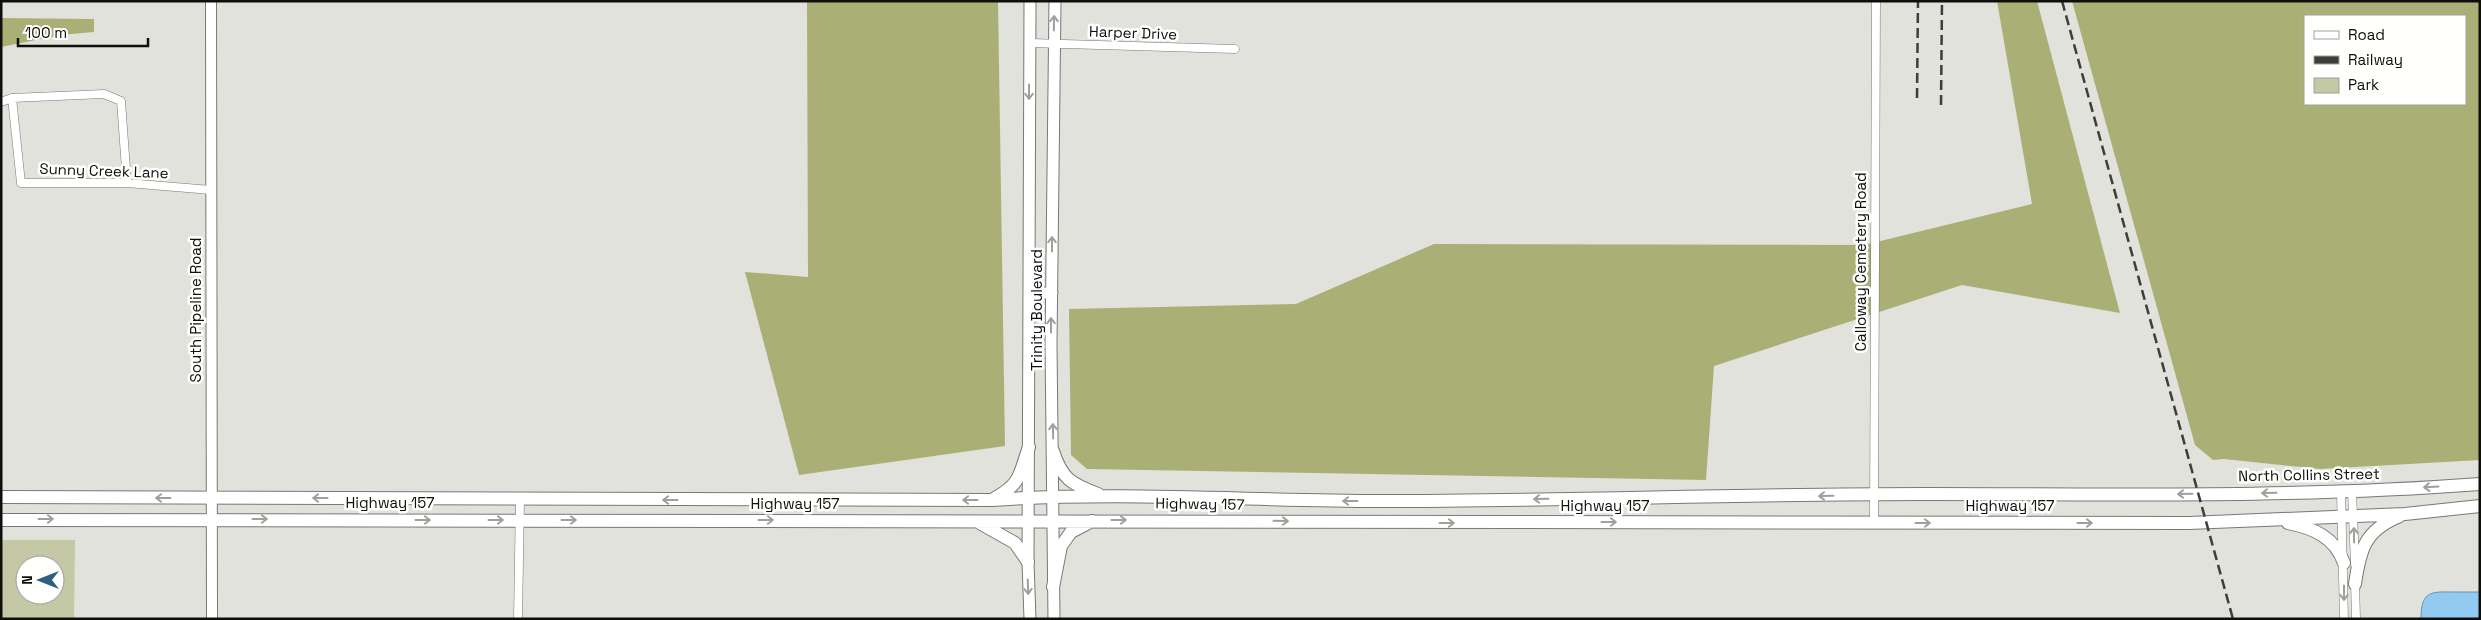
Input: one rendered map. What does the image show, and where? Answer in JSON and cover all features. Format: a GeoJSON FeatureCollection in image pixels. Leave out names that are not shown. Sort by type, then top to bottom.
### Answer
{"type":"FeatureCollection","features":[{"type":"Feature","properties":{"kind":"main road","name":"Trinity Boulevard"},"geometry":{"type":"LineString","coordinates":[[1030,1],[1028,447],[1030,619]]}},
{"type":"Feature","properties":{"kind":"main road","name":"Trinity Boulevard"},"geometry":{"type":"LineString","coordinates":[[1054,619],[1052,292],[1055,1]]}},
{"type":"Feature","properties":{"kind":"main road"},"geometry":{"type":"LineString","coordinates":[[1029,292],[1052,292]]}},
{"type":"Feature","properties":{"kind":"main road"},"geometry":{"type":"LineString","coordinates":[[992,500],[1011,489],[1021,475],[1028,447]]}},
{"type":"Feature","properties":{"kind":"main road"},"geometry":{"type":"LineString","coordinates":[[1054,452],[1064,476],[1078,487],[1107,497]]}},
{"type":"Feature","properties":{"kind":"main road","name":"North Collins Street"},"geometry":{"type":"LineString","coordinates":[[2139,495],[2346,492],[2480,484]]}},
{"type":"Feature","properties":{"kind":"main road","name":"Highway 157"},"geometry":{"type":"LineString","coordinates":[[1,498],[992,500],[1107,497],[1398,501],[1874,495],[2139,495]]}},
{"type":"Feature","properties":{"kind":"main road"},"geometry":{"type":"LineString","coordinates":[[1398,501],[1398,522]]}},
{"type":"Feature","properties":{"kind":"main road"},"geometry":{"type":"LineString","coordinates":[[2264,519],[2405,514],[2480,506]]}},
{"type":"Feature","properties":{"kind":"main road"},"geometry":{"type":"LineString","coordinates":[[2355,584],[2359,558],[2364,542],[2389,521],[2405,514]]}},
{"type":"Feature","properties":{"kind":"main road","name":"Highway 157"},"geometry":{"type":"LineString","coordinates":[[1,520],[212,518],[520,521],[1094,520],[2189,523],[2264,519]]}},
{"type":"Feature","properties":{"kind":"main road"},"geometry":{"type":"LineString","coordinates":[[2264,519],[2296,525],[2321,533],[2341,554],[2344,563]]}},
{"type":"Feature","properties":{"kind":"main road"},"geometry":{"type":"LineString","coordinates":[[1053,587],[1061,546],[1071,532],[1094,520]]}},
{"type":"Feature","properties":{"kind":"main road"},"geometry":{"type":"LineString","coordinates":[[976,521],[1015,544],[1028,562]]}},
{"type":"Feature","properties":{"kind":"street","name":"South Pipeline Road"},"geometry":{"type":"LineString","coordinates":[[211,1],[212,619]]}},
{"type":"Feature","properties":{"kind":"street","name":"Calloway Cemetery Road"},"geometry":{"type":"LineString","coordinates":[[1874,522],[1876,1]]}},
{"type":"Feature","properties":{"kind":"street","name":"Harper Drive"},"geometry":{"type":"LineString","coordinates":[[1030,43],[1235,50]]}},
{"type":"Feature","properties":{"kind":"street"},"geometry":{"type":"LineString","coordinates":[[1,102],[12,98],[104,94],[121,101],[127,183]]}},
{"type":"Feature","properties":{"kind":"street","name":"Sunny Creek Lane"},"geometry":{"type":"LineString","coordinates":[[12,98],[22,183],[127,183],[211,190]]}},
{"type":"Feature","properties":{"kind":"street"},"geometry":{"type":"LineString","coordinates":[[2346,492],[2355,584],[2356,619]]}},
{"type":"Feature","properties":{"kind":"street"},"geometry":{"type":"LineString","coordinates":[[2344,619],[2346,492]]}},
{"type":"Feature","properties":{"kind":"street"},"geometry":{"type":"LineString","coordinates":[[518,619],[520,498]]}},
{"type":"Feature","properties":{"kind":"green space"},"geometry":{"type":"Polygon","coordinates":[[[807,1],[998,1],[1005,446],[799,475],[745,272],[808,277],[807,1]]]}},
{"type":"Feature","properties":{"kind":"green space"},"geometry":{"type":"Polygon","coordinates":[[[1997,1],[2037,1],[2120,313],[1962,285],[1714,366],[1706,480],[1087,469],[1071,455],[1069,309],[1296,304],[1434,244],[1864,245],[2032,204],[1997,1]]]}},
{"type":"Feature","properties":{"kind":"green space"},"geometry":{"type":"Polygon","coordinates":[[[2072,1],[2480,1],[2480,460],[2320,469],[2224,459],[2213,460],[2195,445],[2072,1]]]}},
{"type":"Feature","properties":{"kind":"green space"},"geometry":{"type":"Polygon","coordinates":[[[1,18],[94,19],[94,32],[61,35],[1,47],[1,18]]]}},
{"type":"Feature","properties":{"kind":"green space"},"geometry":{"type":"Polygon","coordinates":[[[1,540],[75,540],[74,619],[1,619],[1,540]]]}},
{"type":"Feature","properties":{"kind":"water"},"geometry":{"type":"Polygon","coordinates":[[[2441,592],[2480,592],[2480,619],[2421,619],[2423,602],[2430,594],[2441,592]]]}},
{"type":"Feature","properties":{"kind":"railway"},"geometry":{"type":"LineString","coordinates":[[1917,98],[1918,1]]}},
{"type":"Feature","properties":{"kind":"railway"},"geometry":{"type":"LineString","coordinates":[[1941,105],[1942,1]]}},
{"type":"Feature","properties":{"kind":"railway"},"geometry":{"type":"LineString","coordinates":[[2062,1],[2233,619]]}}]}
